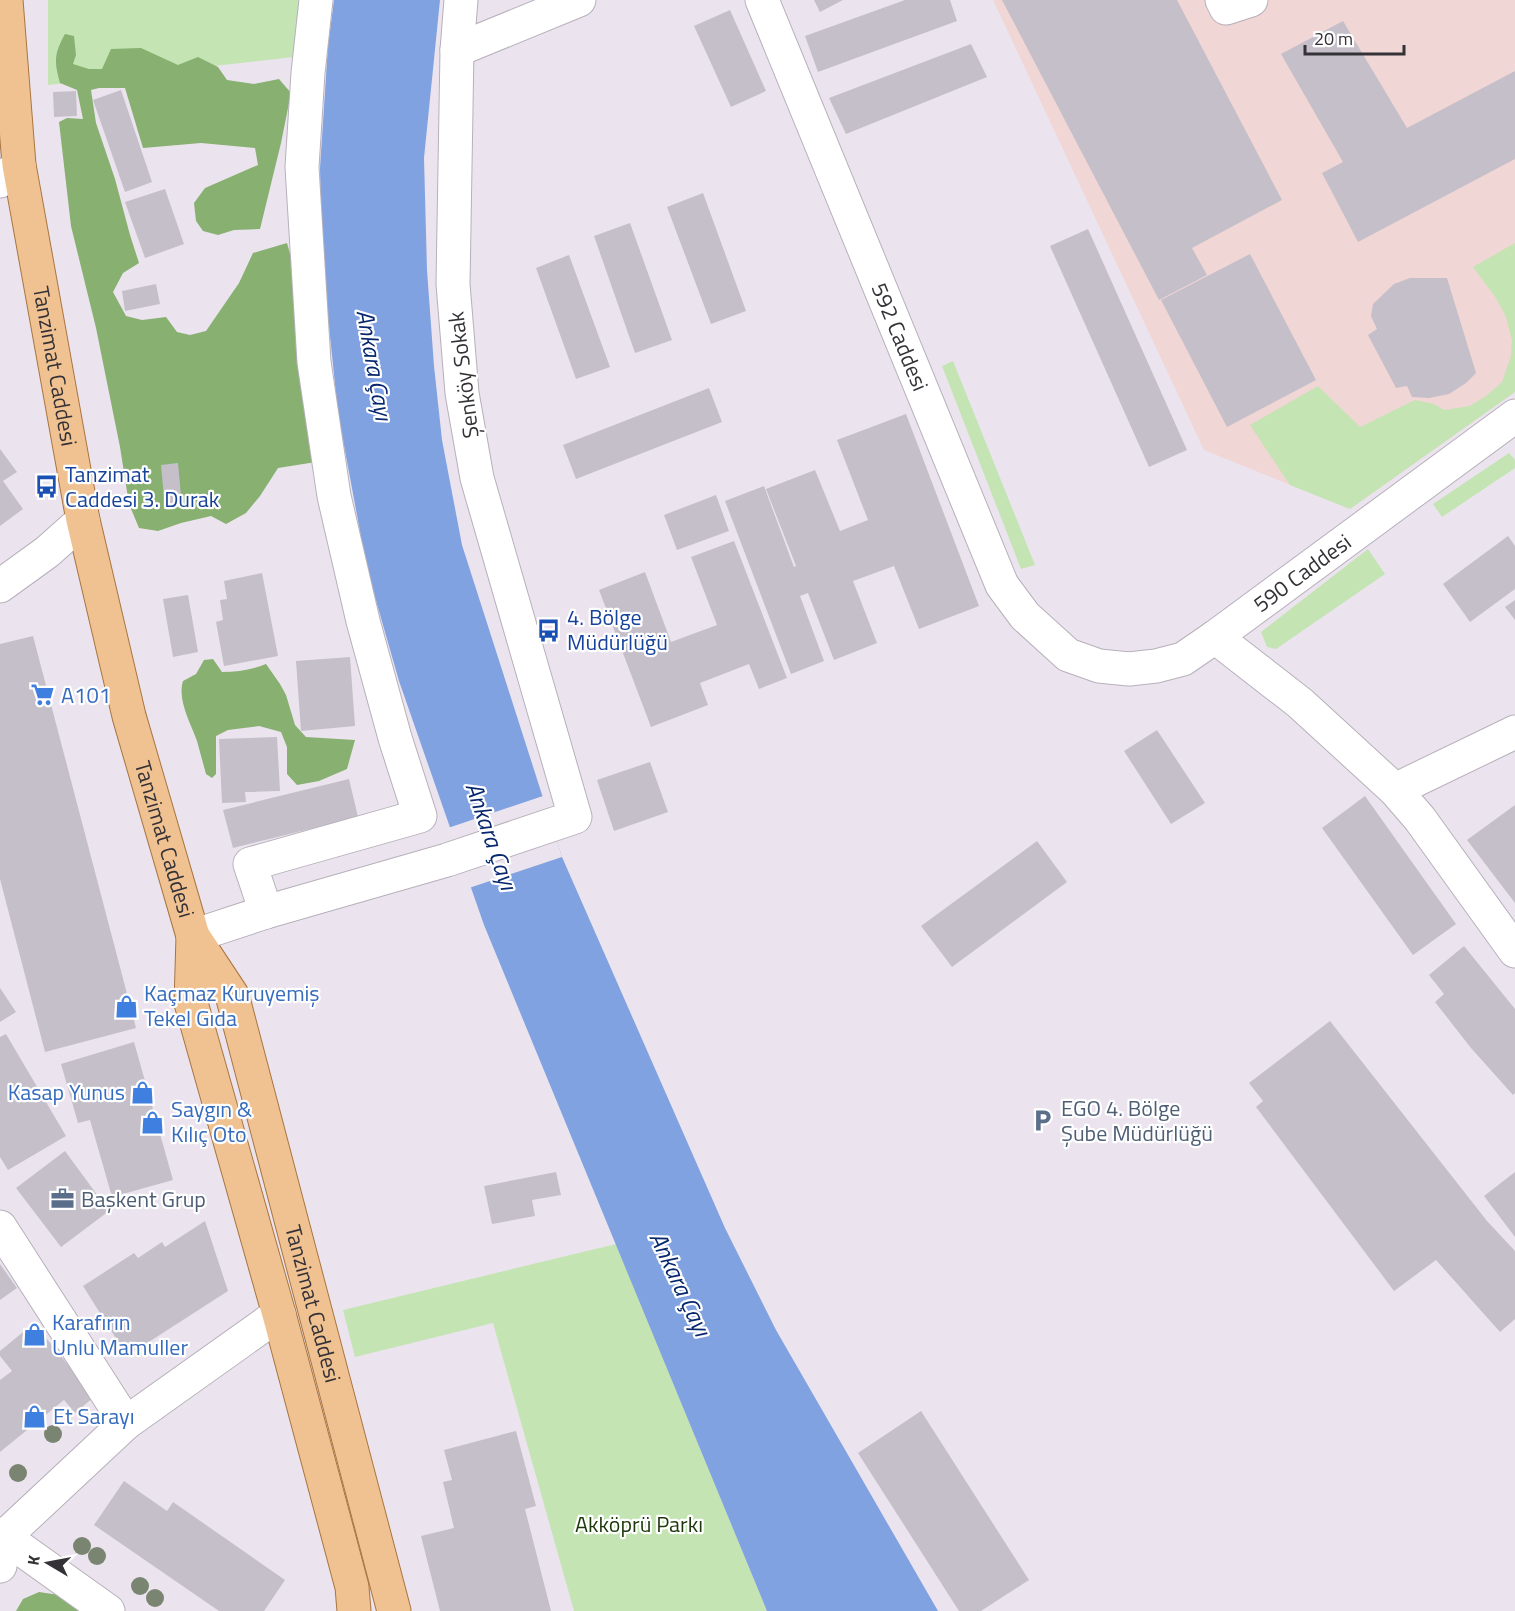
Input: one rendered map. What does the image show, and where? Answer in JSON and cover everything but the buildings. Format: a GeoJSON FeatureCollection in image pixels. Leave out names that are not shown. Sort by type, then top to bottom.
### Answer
{"type":"FeatureCollection","features":[{"type":"Feature","properties":{"kind":"main road","name":"Tanzimat Caddesi"},"geometry":{"type":"LineString","coordinates":[[6,0],[9,173],[83,520],[129,716],[193,936],[232,994],[394,1611]]}},
{"type":"Feature","properties":{"kind":"main road","name":"Tanzimat Caddesi"},"geometry":{"type":"LineString","coordinates":[[193,936],[191,1003],[279,1314],[352,1587],[354,1611]]}},
{"type":"Feature","properties":{"kind":"street"},"geometry":{"type":"LineString","coordinates":[[193,936],[266,912],[250,864],[420,816],[395,738],[363,621],[334,496],[314,362],[302,167],[308,73],[316,0]]}},
{"type":"Feature","properties":{"kind":"street","name":"Şenköy Sokak"},"geometry":{"type":"LineString","coordinates":[[266,912],[447,860],[563,821],[477,478],[462,393],[453,284],[457,50],[461,0]]}},
{"type":"Feature","properties":{"kind":"street"},"geometry":{"type":"LineString","coordinates":[[457,50],[579,0]]}},
{"type":"Feature","properties":{"kind":"street","name":"592 Caddesi"},"geometry":{"type":"LineString","coordinates":[[762,0],[1002,585],[1025,616],[1068,655]]}},
{"type":"Feature","properties":{"kind":"street"},"geometry":{"type":"LineString","coordinates":[[1222,0],[1226,8],[1251,0]]}},
{"type":"Feature","properties":{"kind":"street","name":"590 Caddesi"},"geometry":{"type":"LineString","coordinates":[[1068,655],[1099,666],[1129,669],[1183,659],[1515,416]]}},
{"type":"Feature","properties":{"kind":"street"},"geometry":{"type":"LineString","coordinates":[[0,586],[47,552],[83,520]]}},
{"type":"Feature","properties":{"kind":"street"},"geometry":{"type":"LineString","coordinates":[[1215,637],[1300,703],[1395,790],[1420,819],[1515,951]]}},
{"type":"Feature","properties":{"kind":"street"},"geometry":{"type":"LineString","coordinates":[[1395,790],[1515,732]]}},
{"type":"Feature","properties":{"kind":"street"},"geometry":{"type":"LineString","coordinates":[[0,1227],[126,1423]]}},
{"type":"Feature","properties":{"kind":"street"},"geometry":{"type":"LineString","coordinates":[[108,1611],[1,1546],[126,1423],[279,1314]]}},
{"type":"Feature","properties":{"kind":"shaded area"},"geometry":{"type":"Polygon","coordinates":[[[993,0],[1515,0],[1515,392],[1350,509],[1204,450],[993,0]]]}},
{"type":"Feature","properties":{"kind":"green space"},"geometry":{"type":"Polygon","coordinates":[[[48,0],[327,0],[320,54],[48,85],[48,0]]]}},
{"type":"Feature","properties":{"kind":"green space"},"geometry":{"type":"Polygon","coordinates":[[[65,34],[74,36],[76,55],[73,64],[89,69],[102,69],[111,49],[141,48],[178,65],[198,57],[218,67],[227,80],[254,84],[279,79],[291,93],[260,229],[234,230],[218,235],[203,231],[196,221],[194,203],[205,188],[258,165],[255,148],[201,143],[143,148],[125,88],[91,90],[96,123],[139,263],[123,273],[113,292],[126,316],[142,320],[166,317],[177,332],[190,335],[206,331],[239,283],[253,253],[287,243],[300,289],[302,396],[316,462],[278,468],[246,513],[226,524],[211,516],[158,531],[139,528],[129,504],[96,328],[71,226],[59,122],[67,118],[83,119],[77,90],[60,83],[58,75],[57,52],[65,34]]]}},
{"type":"Feature","properties":{"kind":"green space"},"geometry":{"type":"Polygon","coordinates":[[[1515,243],[1515,392],[1350,509],[1290,485],[1250,425],[1318,386],[1360,427],[1415,400],[1434,404],[1444,410],[1470,406],[1502,382],[1511,356],[1512,340],[1506,317],[1496,298],[1473,267],[1515,243]]]}},
{"type":"Feature","properties":{"kind":"green space"},"geometry":{"type":"Polygon","coordinates":[[[953,361],[1035,565],[1021,569],[942,366],[953,361]]]}},
{"type":"Feature","properties":{"kind":"green space"},"geometry":{"type":"Polygon","coordinates":[[[1509,453],[1515,460],[1515,468],[1442,517],[1433,504],[1509,453]]]}},
{"type":"Feature","properties":{"kind":"green space"},"geometry":{"type":"Polygon","coordinates":[[[1368,549],[1385,574],[1276,649],[1267,647],[1261,632],[1368,549]]]}},
{"type":"Feature","properties":{"kind":"green space"},"geometry":{"type":"Polygon","coordinates":[[[213,659],[222,672],[234,672],[266,664],[286,695],[295,725],[306,737],[355,740],[347,769],[319,781],[297,785],[287,774],[287,747],[281,732],[259,726],[228,730],[216,736],[216,774],[212,778],[206,774],[183,704],[182,688],[183,681],[196,674],[204,660],[213,659]]]}},
{"type":"Feature","properties":{"kind":"green space","name":"Akköprü Parkı"},"geometry":{"type":"Polygon","coordinates":[[[616,1244],[767,1611],[574,1611],[493,1323],[355,1357],[343,1310],[616,1244]]]}},
{"type":"Feature","properties":{"kind":"green space"},"geometry":{"type":"Polygon","coordinates":[[[39,1592],[66,1596],[84,1611],[16,1611],[23,1599],[39,1592]]]}},
{"type":"Feature","properties":{"kind":"water","name":"Ankara Çayı"},"geometry":{"type":"Polygon","coordinates":[[[334,0],[440,0],[424,158],[427,270],[442,440],[462,545],[562,857],[725,1228],[776,1330],[938,1611],[767,1611],[484,925],[399,681],[367,569],[338,413],[322,259],[320,168],[328,46],[334,0]]]}},
{"type":"Feature","properties":{"kind":"pier"},"geometry":{"type":"Polygon","coordinates":[[[543,796],[562,857],[469,888],[448,828],[543,796]]]}},
{"type":"Feature","properties":{"kind":"place","name":"Tanzimat Caddesi 3. Durak"},"geometry":{"type":"Point","coordinates":[47,487]}},
{"type":"Feature","properties":{"kind":"place","name":"4. Bölge Müdürlüğü"},"geometry":{"type":"Point","coordinates":[549,630]}},
{"type":"Feature","properties":{"kind":"place","name":"A101"},"geometry":{"type":"Point","coordinates":[43,695]}},
{"type":"Feature","properties":{"kind":"place","name":"Kaçmaz Kuruyemiş Tekel Gıda"},"geometry":{"type":"Point","coordinates":[126,1006]}},
{"type":"Feature","properties":{"kind":"place","name":"Kasap Yunus"},"geometry":{"type":"Point","coordinates":[143,1092]}},
{"type":"Feature","properties":{"kind":"place","name":"EGO 4. Bölge Şube Müdürlüğü"},"geometry":{"type":"Point","coordinates":[1043,1121]}},
{"type":"Feature","properties":{"kind":"place","name":"Saygın & Kılıç Oto"},"geometry":{"type":"Point","coordinates":[153,1122]}},
{"type":"Feature","properties":{"kind":"place","name":"Başkent Grup"},"geometry":{"type":"Point","coordinates":[63,1199]}},
{"type":"Feature","properties":{"kind":"place","name":"Karafırın Unlu Mamuller"},"geometry":{"type":"Point","coordinates":[34,1335]}},
{"type":"Feature","properties":{"kind":"place","name":"Et Sarayı"},"geometry":{"type":"Point","coordinates":[35,1416]}}]}
